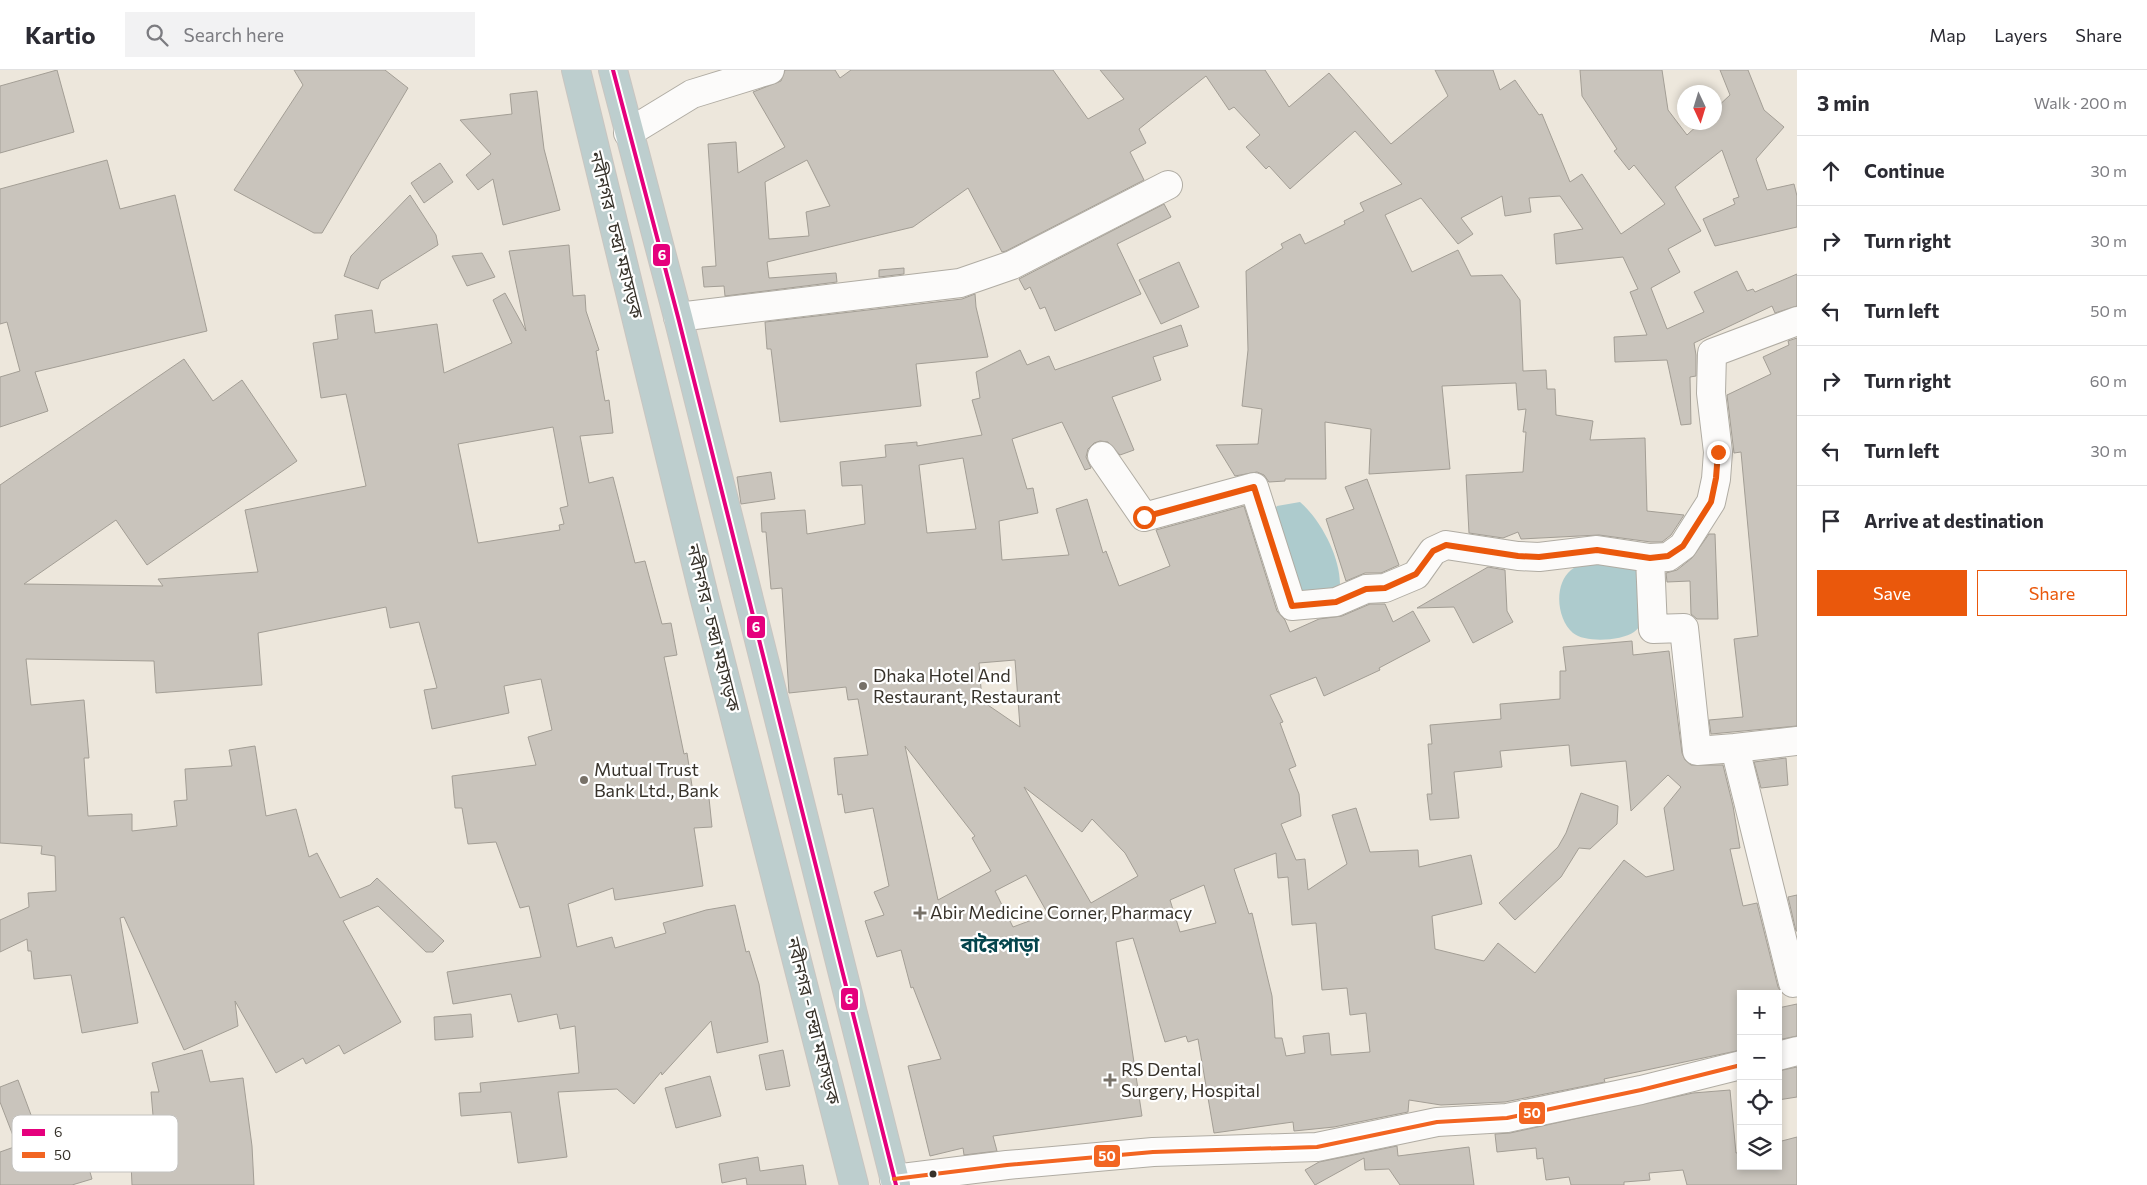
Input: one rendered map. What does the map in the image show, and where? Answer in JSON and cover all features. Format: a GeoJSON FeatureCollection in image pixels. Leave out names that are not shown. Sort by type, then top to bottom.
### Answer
{"type":"FeatureCollection","features":[{"type":"Feature","properties":{"kind":"highway","name":"নবীনগর - চন্দ্রা মহাসড়ক"},"geometry":{"type":"LineString","coordinates":[[576,70],[703,592],[854,1185]]}},
{"type":"Feature","properties":{"kind":"highway","name":"নবীনগর - চন্দ্রা মহাসড়ক"},"geometry":{"type":"LineString","coordinates":[[613,70],[678,318],[895,1182]]}},
{"type":"Feature","properties":{"kind":"street"},"geometry":{"type":"LineString","coordinates":[[628,133],[692,94],[770,70]]}},
{"type":"Feature","properties":{"kind":"street"},"geometry":{"type":"LineString","coordinates":[[678,318],[960,282],[1012,265],[1168,185]]}},
{"type":"Feature","properties":{"kind":"street"},"geometry":{"type":"LineString","coordinates":[[1102,456],[1144,517],[1254,487],[1292,606],[1336,602],[1366,589],[1385,588],[1416,574],[1433,551],[1446,545],[1518,556],[1539,557],[1597,550],[1650,558],[1668,556],[1683,546],[1711,502],[1716,478],[1718,452],[1712,393],[1712,353],[1797,320]]}},
{"type":"Feature","properties":{"kind":"street"},"geometry":{"type":"LineString","coordinates":[[1650,558],[1654,629],[1684,628],[1696,751],[1797,742]]}},
{"type":"Feature","properties":{"kind":"street"},"geometry":{"type":"LineString","coordinates":[[1735,748],[1794,983]]}},
{"type":"Feature","properties":{"kind":"street"},"geometry":{"type":"LineString","coordinates":[[1782,1055],[1797,1051]]}},
{"type":"Feature","properties":{"kind":"street"},"geometry":{"type":"LineString","coordinates":[[895,1182],[1007,1165],[1153,1152],[1317,1146],[1437,1122],[1507,1118],[1641,1090],[1737,1065]]}},
{"type":"Feature","properties":{"kind":"water"},"geometry":{"type":"Polygon","coordinates":[[[1300,502],[1315,518],[1328,539],[1337,562],[1340,584],[1327,593],[1306,594],[1298,586],[1273,511],[1277,506],[1300,502]]]}},
{"type":"Feature","properties":{"kind":"water"},"geometry":{"type":"Polygon","coordinates":[[[1588,560],[1638,567],[1645,621],[1634,632],[1621,637],[1603,640],[1579,636],[1567,627],[1560,610],[1559,601],[1562,584],[1571,570],[1588,560]]]}},
{"type":"Feature","properties":{"kind":"building"},"geometry":{"type":"Polygon","coordinates":[[[57,70],[74,132],[0,153],[0,86],[57,70]]]}},
{"type":"Feature","properties":{"kind":"building"},"geometry":{"type":"Polygon","coordinates":[[[294,70],[385,70],[408,88],[322,233],[314,233],[234,190],[303,85],[294,70]]]}},
{"type":"Feature","properties":{"kind":"building"},"geometry":{"type":"Polygon","coordinates":[[[785,70],[835,70],[840,78],[851,70],[1053,70],[1088,119],[1124,99],[1100,70],[1265,70],[1289,107],[1329,73],[1391,144],[1448,96],[1435,70],[1493,70],[1500,90],[1515,80],[1539,115],[1542,114],[1570,182],[1582,174],[1621,234],[1665,204],[1634,165],[1629,170],[1614,151],[1617,149],[1582,96],[1580,70],[1662,70],[1668,110],[1677,122],[1677,130],[1683,130],[1687,135],[1692,130],[1722,130],[1722,102],[1730,95],[1720,70],[1748,70],[1764,110],[1784,127],[1756,159],[1767,190],[1794,184],[1797,196],[1797,227],[1715,246],[1703,219],[1735,204],[1733,199],[1739,197],[1722,150],[1675,187],[1701,231],[1668,249],[1680,272],[1651,288],[1667,329],[1704,312],[1694,292],[1737,271],[1747,291],[1753,289],[1755,292],[1797,274],[1797,306],[1775,313],[1772,306],[1694,343],[1696,376],[1690,377],[1691,424],[1681,425],[1667,360],[1615,362],[1614,337],[1647,335],[1630,292],[1638,289],[1623,257],[1556,264],[1554,234],[1583,229],[1560,196],[1529,198],[1531,212],[1505,216],[1502,196],[1461,218],[1473,234],[1458,244],[1421,198],[1385,215],[1412,272],[1458,250],[1471,276],[1502,275],[1520,300],[1523,371],[1546,370],[1547,389],[1555,389],[1556,415],[1593,421],[1590,440],[1645,438],[1647,511],[1684,515],[1671,535],[1662,542],[1599,535],[1521,539],[1518,532],[1503,538],[1469,533],[1466,475],[1523,472],[1526,432],[1523,432],[1526,409],[1518,410],[1516,383],[1442,386],[1450,469],[1369,474],[1371,429],[1325,422],[1326,479],[1285,479],[1285,481],[1269,482],[1264,475],[1257,472],[1235,476],[1216,445],[1258,444],[1262,409],[1242,406],[1248,350],[1246,271],[1283,248],[1281,244],[1300,234],[1305,244],[1345,224],[1344,221],[1364,211],[1360,203],[1402,184],[1355,131],[1290,189],[1269,166],[1266,169],[1246,147],[1260,135],[1234,107],[1229,110],[1206,76],[1139,129],[1146,143],[1130,152],[1144,180],[1006,251],[1002,252],[968,188],[913,227],[767,262],[769,278],[836,273],[837,282],[725,296],[724,286],[704,287],[702,267],[716,266],[708,144],[736,142],[738,173],[785,147],[753,92],[781,81],[785,70]],[[807,160],[765,182],[769,239],[809,236],[806,212],[830,206],[807,160]]]}},
{"type":"Feature","properties":{"kind":"building"},"geometry":{"type":"Polygon","coordinates":[[[537,91],[544,149],[560,210],[503,225],[493,179],[478,190],[466,175],[491,154],[460,120],[512,114],[510,94],[537,91]]]}},
{"type":"Feature","properties":{"kind":"building"},"geometry":{"type":"Polygon","coordinates":[[[107,160],[120,209],[175,195],[207,331],[35,372],[48,411],[0,427],[0,377],[20,371],[7,322],[0,324],[0,189],[107,160]]]}},
{"type":"Feature","properties":{"kind":"building"},"geometry":{"type":"Polygon","coordinates":[[[440,163],[453,182],[424,203],[411,183],[440,163]]]}},
{"type":"Feature","properties":{"kind":"building"},"geometry":{"type":"Polygon","coordinates":[[[410,195],[436,235],[438,245],[381,281],[378,289],[344,276],[351,256],[410,195]]]}},
{"type":"Feature","properties":{"kind":"building"},"geometry":{"type":"Polygon","coordinates":[[[1164,204],[1171,217],[1117,244],[1141,294],[1055,331],[1045,307],[1040,309],[1030,287],[1025,290],[1019,279],[1164,204]]]}},
{"type":"Feature","properties":{"kind":"building"},"geometry":{"type":"Polygon","coordinates":[[[569,245],[573,296],[585,295],[586,311],[599,350],[596,351],[605,401],[609,400],[613,433],[580,436],[589,483],[613,477],[635,563],[645,561],[662,624],[671,623],[677,655],[664,657],[684,754],[687,753],[694,799],[709,798],[712,827],[694,828],[703,886],[615,900],[613,888],[568,904],[577,947],[612,937],[615,948],[666,933],[663,923],[706,910],[735,905],[746,952],[749,951],[759,984],[768,1042],[717,1053],[711,1021],[662,1075],[661,1072],[634,1104],[617,1089],[558,1092],[567,1157],[518,1163],[511,1112],[461,1116],[459,1093],[481,1092],[480,1083],[579,1073],[575,1026],[560,1029],[557,1014],[518,1022],[511,994],[453,1004],[447,972],[541,957],[529,906],[520,908],[496,842],[468,844],[462,808],[455,808],[452,776],[536,765],[528,737],[552,730],[541,679],[504,686],[509,713],[432,729],[424,690],[437,688],[419,622],[390,628],[386,607],[258,633],[262,685],[156,693],[154,661],[26,659],[31,705],[84,700],[89,758],[84,758],[88,816],[132,814],[132,831],[177,826],[174,801],[187,800],[185,769],[232,766],[229,750],[255,746],[266,816],[296,809],[309,857],[317,853],[340,898],[370,885],[377,878],[444,941],[433,952],[426,952],[378,906],[343,921],[401,1022],[344,1054],[339,1045],[306,1064],[303,1058],[276,1073],[235,1001],[238,1026],[184,1050],[124,917],[120,918],[138,1023],[82,1033],[71,975],[34,979],[31,951],[28,951],[27,939],[0,952],[0,920],[29,907],[28,893],[56,891],[55,856],[41,854],[42,846],[0,843],[0,485],[184,359],[213,401],[242,380],[297,461],[147,565],[116,520],[24,584],[163,586],[158,579],[258,572],[245,510],[366,486],[346,394],[321,398],[313,343],[338,339],[335,315],[372,310],[375,333],[437,324],[444,373],[512,343],[493,300],[505,293],[526,331],[509,251],[569,245]],[[553,427],[458,444],[478,543],[560,530],[559,525],[564,524],[560,508],[568,506],[553,427]]]}},
{"type":"Feature","properties":{"kind":"building"},"geometry":{"type":"Polygon","coordinates":[[[482,253],[495,277],[467,286],[452,256],[482,253]]]}},
{"type":"Feature","properties":{"kind":"building"},"geometry":{"type":"Polygon","coordinates":[[[1179,262],[1199,307],[1161,324],[1139,280],[1179,262]]]}},
{"type":"Feature","properties":{"kind":"building"},"geometry":{"type":"Polygon","coordinates":[[[904,268],[904,274],[879,277],[879,270],[904,268]]]}},
{"type":"Feature","properties":{"kind":"building"},"geometry":{"type":"Polygon","coordinates":[[[975,294],[976,307],[988,357],[916,364],[921,406],[780,422],[771,349],[767,349],[765,322],[962,299],[975,294]]]}},
{"type":"Feature","properties":{"kind":"building"},"geometry":{"type":"Polygon","coordinates":[[[1181,325],[1188,346],[1153,357],[1161,380],[1112,397],[1134,450],[1120,455],[1108,442],[1100,441],[1094,443],[1088,449],[1086,457],[1091,468],[1085,470],[1062,422],[1012,439],[1027,489],[1033,488],[1038,513],[999,521],[1002,560],[1069,555],[1056,509],[1087,499],[1103,553],[1106,551],[1119,586],[1170,566],[1156,530],[1244,506],[1277,611],[1285,620],[1290,632],[1319,619],[1342,616],[1370,604],[1385,604],[1393,622],[1413,611],[1430,641],[1379,668],[1380,670],[1324,696],[1316,677],[1270,695],[1283,722],[1280,723],[1296,766],[1289,769],[1299,794],[1301,816],[1281,824],[1296,860],[1305,859],[1308,890],[1347,864],[1332,815],[1356,808],[1370,852],[1418,850],[1419,867],[1471,855],[1482,904],[1432,916],[1435,949],[1484,961],[1498,943],[1535,973],[1624,860],[1646,877],[1674,870],[1664,808],[1681,787],[1668,775],[1631,811],[1626,761],[1571,766],[1569,745],[1500,751],[1502,767],[1454,772],[1459,818],[1430,820],[1427,794],[1432,794],[1428,744],[1432,744],[1430,725],[1501,719],[1500,704],[1560,699],[1560,671],[1566,671],[1563,647],[1632,641],[1633,655],[1669,651],[1682,753],[1685,760],[1691,765],[1723,765],[1733,806],[1740,848],[1730,849],[1743,906],[1757,903],[1780,990],[1737,990],[1737,1051],[1604,1079],[1605,1082],[1505,1102],[1441,1105],[1409,1100],[1408,1112],[1334,1127],[1294,1131],[1293,1122],[1214,1133],[1198,1039],[1188,1042],[1186,1036],[1165,1042],[1133,938],[1116,942],[1142,1116],[993,1136],[997,1151],[964,1155],[963,1148],[930,1156],[908,1066],[941,1059],[913,987],[911,988],[901,950],[877,957],[865,921],[884,915],[874,892],[889,886],[873,808],[845,813],[842,794],[838,795],[834,758],[868,755],[858,699],[848,700],[846,687],[789,693],[782,588],[771,589],[766,532],[762,532],[761,513],[805,510],[807,534],[865,524],[862,485],[842,486],[840,462],[886,457],[885,445],[917,442],[917,446],[982,435],[972,400],[980,398],[976,372],[1020,350],[1027,365],[1049,356],[1055,370],[1181,325]],[[963,458],[919,465],[927,533],[976,529],[963,458]],[[1015,660],[979,663],[982,701],[1020,727],[1015,660]],[[905,746],[938,900],[991,871],[972,838],[975,836],[905,746]],[[1024,787],[1091,903],[1138,876],[1125,853],[1092,819],[1082,832],[1024,787]],[[1276,853],[1234,869],[1249,914],[1252,913],[1272,996],[1275,1038],[1282,1038],[1286,1056],[1305,1053],[1303,1036],[1329,1033],[1331,1055],[1370,1052],[1366,1013],[1350,1015],[1347,988],[1322,990],[1316,923],[1292,925],[1288,877],[1278,878],[1276,853]],[[1026,875],[995,891],[1013,927],[1048,914],[1026,875]],[[1204,885],[1170,900],[1180,932],[1216,923],[1204,885]]]}},
{"type":"Feature","properties":{"kind":"building"},"geometry":{"type":"Polygon","coordinates":[[[1797,338],[1797,726],[1711,734],[1709,720],[1743,717],[1734,639],[1758,636],[1741,452],[1734,453],[1727,395],[1771,374],[1763,357],[1789,345],[1788,341],[1797,338]]]}},
{"type":"Feature","properties":{"kind":"building"},"geometry":{"type":"Polygon","coordinates":[[[771,472],[775,499],[741,504],[737,477],[771,472]]]}},
{"type":"Feature","properties":{"kind":"building"},"geometry":{"type":"Polygon","coordinates":[[[1367,479],[1399,565],[1381,573],[1365,573],[1346,581],[1326,519],[1354,509],[1345,487],[1367,479]]]}},
{"type":"Feature","properties":{"kind":"building"},"geometry":{"type":"Polygon","coordinates":[[[1709,534],[1715,534],[1718,619],[1697,619],[1691,614],[1690,581],[1667,582],[1666,573],[1677,570],[1692,558],[1709,534]]]}},
{"type":"Feature","properties":{"kind":"building"},"geometry":{"type":"Polygon","coordinates":[[[1488,567],[1505,570],[1507,611],[1513,622],[1473,643],[1454,607],[1417,608],[1488,567]]]}},
{"type":"Feature","properties":{"kind":"building"},"geometry":{"type":"Polygon","coordinates":[[[1786,758],[1788,785],[1761,788],[1754,762],[1786,758]]]}},
{"type":"Feature","properties":{"kind":"building"},"geometry":{"type":"Polygon","coordinates":[[[1581,793],[1618,806],[1617,824],[1590,849],[1579,848],[1561,877],[1515,920],[1499,903],[1558,847],[1566,833],[1581,793]]]}},
{"type":"Feature","properties":{"kind":"building"},"geometry":{"type":"Polygon","coordinates":[[[1797,895],[1797,931],[1796,931],[1788,897],[1797,895]]]}},
{"type":"Feature","properties":{"kind":"building"},"geometry":{"type":"Polygon","coordinates":[[[1797,1004],[1797,1036],[1782,1039],[1782,1007],[1797,1004]]]}},
{"type":"Feature","properties":{"kind":"building"},"geometry":{"type":"Polygon","coordinates":[[[471,1014],[473,1037],[435,1040],[434,1017],[471,1014]]]}},
{"type":"Feature","properties":{"kind":"building"},"geometry":{"type":"Polygon","coordinates":[[[202,1050],[210,1082],[243,1078],[252,1146],[254,1185],[132,1185],[131,1172],[178,1172],[178,1115],[153,1115],[151,1092],[159,1092],[152,1063],[202,1050]]]}},
{"type":"Feature","properties":{"kind":"building"},"geometry":{"type":"Polygon","coordinates":[[[783,1050],[790,1086],[766,1090],[759,1055],[783,1050]]]}},
{"type":"Feature","properties":{"kind":"building"},"geometry":{"type":"Polygon","coordinates":[[[1797,1067],[1797,1097],[1782,1099],[1782,1070],[1797,1067]]]}},
{"type":"Feature","properties":{"kind":"building"},"geometry":{"type":"Polygon","coordinates":[[[710,1076],[721,1116],[676,1128],[665,1088],[710,1076]]]}},
{"type":"Feature","properties":{"kind":"building"},"geometry":{"type":"Polygon","coordinates":[[[18,1080],[31,1115],[12,1115],[12,1133],[0,1102],[0,1087],[18,1080]]]}},
{"type":"Feature","properties":{"kind":"building"},"geometry":{"type":"Polygon","coordinates":[[[1730,1090],[1737,1170],[1782,1170],[1782,1141],[1797,1137],[1797,1185],[1687,1185],[1683,1170],[1649,1173],[1650,1180],[1624,1182],[1624,1185],[1571,1185],[1569,1177],[1546,1180],[1543,1158],[1537,1159],[1536,1148],[1497,1152],[1495,1134],[1510,1133],[1693,1093],[1730,1090]]]}},
{"type":"Feature","properties":{"kind":"building"},"geometry":{"type":"Polygon","coordinates":[[[1397,1146],[1398,1156],[1469,1147],[1474,1185],[1400,1185],[1389,1169],[1365,1170],[1364,1158],[1315,1185],[1305,1170],[1319,1162],[1397,1146]]]}},
{"type":"Feature","properties":{"kind":"building"},"geometry":{"type":"Polygon","coordinates":[[[12,1148],[12,1172],[90,1172],[92,1179],[72,1185],[0,1185],[0,1152],[12,1148]]]}},
{"type":"Feature","properties":{"kind":"building"},"geometry":{"type":"Polygon","coordinates":[[[758,1157],[760,1171],[803,1165],[806,1185],[747,1185],[746,1178],[722,1183],[719,1164],[758,1157]]]}},
{"type":"Feature","properties":{"kind":"transit line","name":"6"},"geometry":{"type":"LineString","coordinates":[[613,70],[678,317],[896,1185]]}},
{"type":"Feature","properties":{"kind":"transit line","name":"50"},"geometry":{"type":"LineString","coordinates":[[894,1179],[1007,1165],[1153,1152],[1317,1147],[1437,1122],[1507,1118],[1641,1090],[1737,1066]]}},
{"type":"Feature","properties":{"kind":"place","name":"Dhaka Hotel And Restaurant, Restaurant"},"geometry":{"type":"Point","coordinates":[863,686]}},
{"type":"Feature","properties":{"kind":"place","name":"Mutual Trust Bank Ltd., Bank"},"geometry":{"type":"Point","coordinates":[584,780]}},
{"type":"Feature","properties":{"kind":"place","name":"Abir Medicine Corner, Pharmacy"},"geometry":{"type":"Point","coordinates":[920,913]}},
{"type":"Feature","properties":{"kind":"place","name":"RS Dental Surgery, Hospital"},"geometry":{"type":"Point","coordinates":[1110,1080]}},
{"type":"Feature","properties":{"kind":"district","name":"বারৈপাড়া"},"geometry":{"type":"Point","coordinates":[1000,945]}},
{"type":"Feature","properties":{"kind":"route"},"geometry":{"type":"LineString","coordinates":[[1144,517],[1254,487],[1292,606],[1336,602],[1366,589],[1385,588],[1416,574],[1433,551],[1446,545],[1518,556],[1539,557],[1597,550],[1650,558],[1668,556],[1683,546],[1711,502],[1716,478],[1718,452]]}}]}
